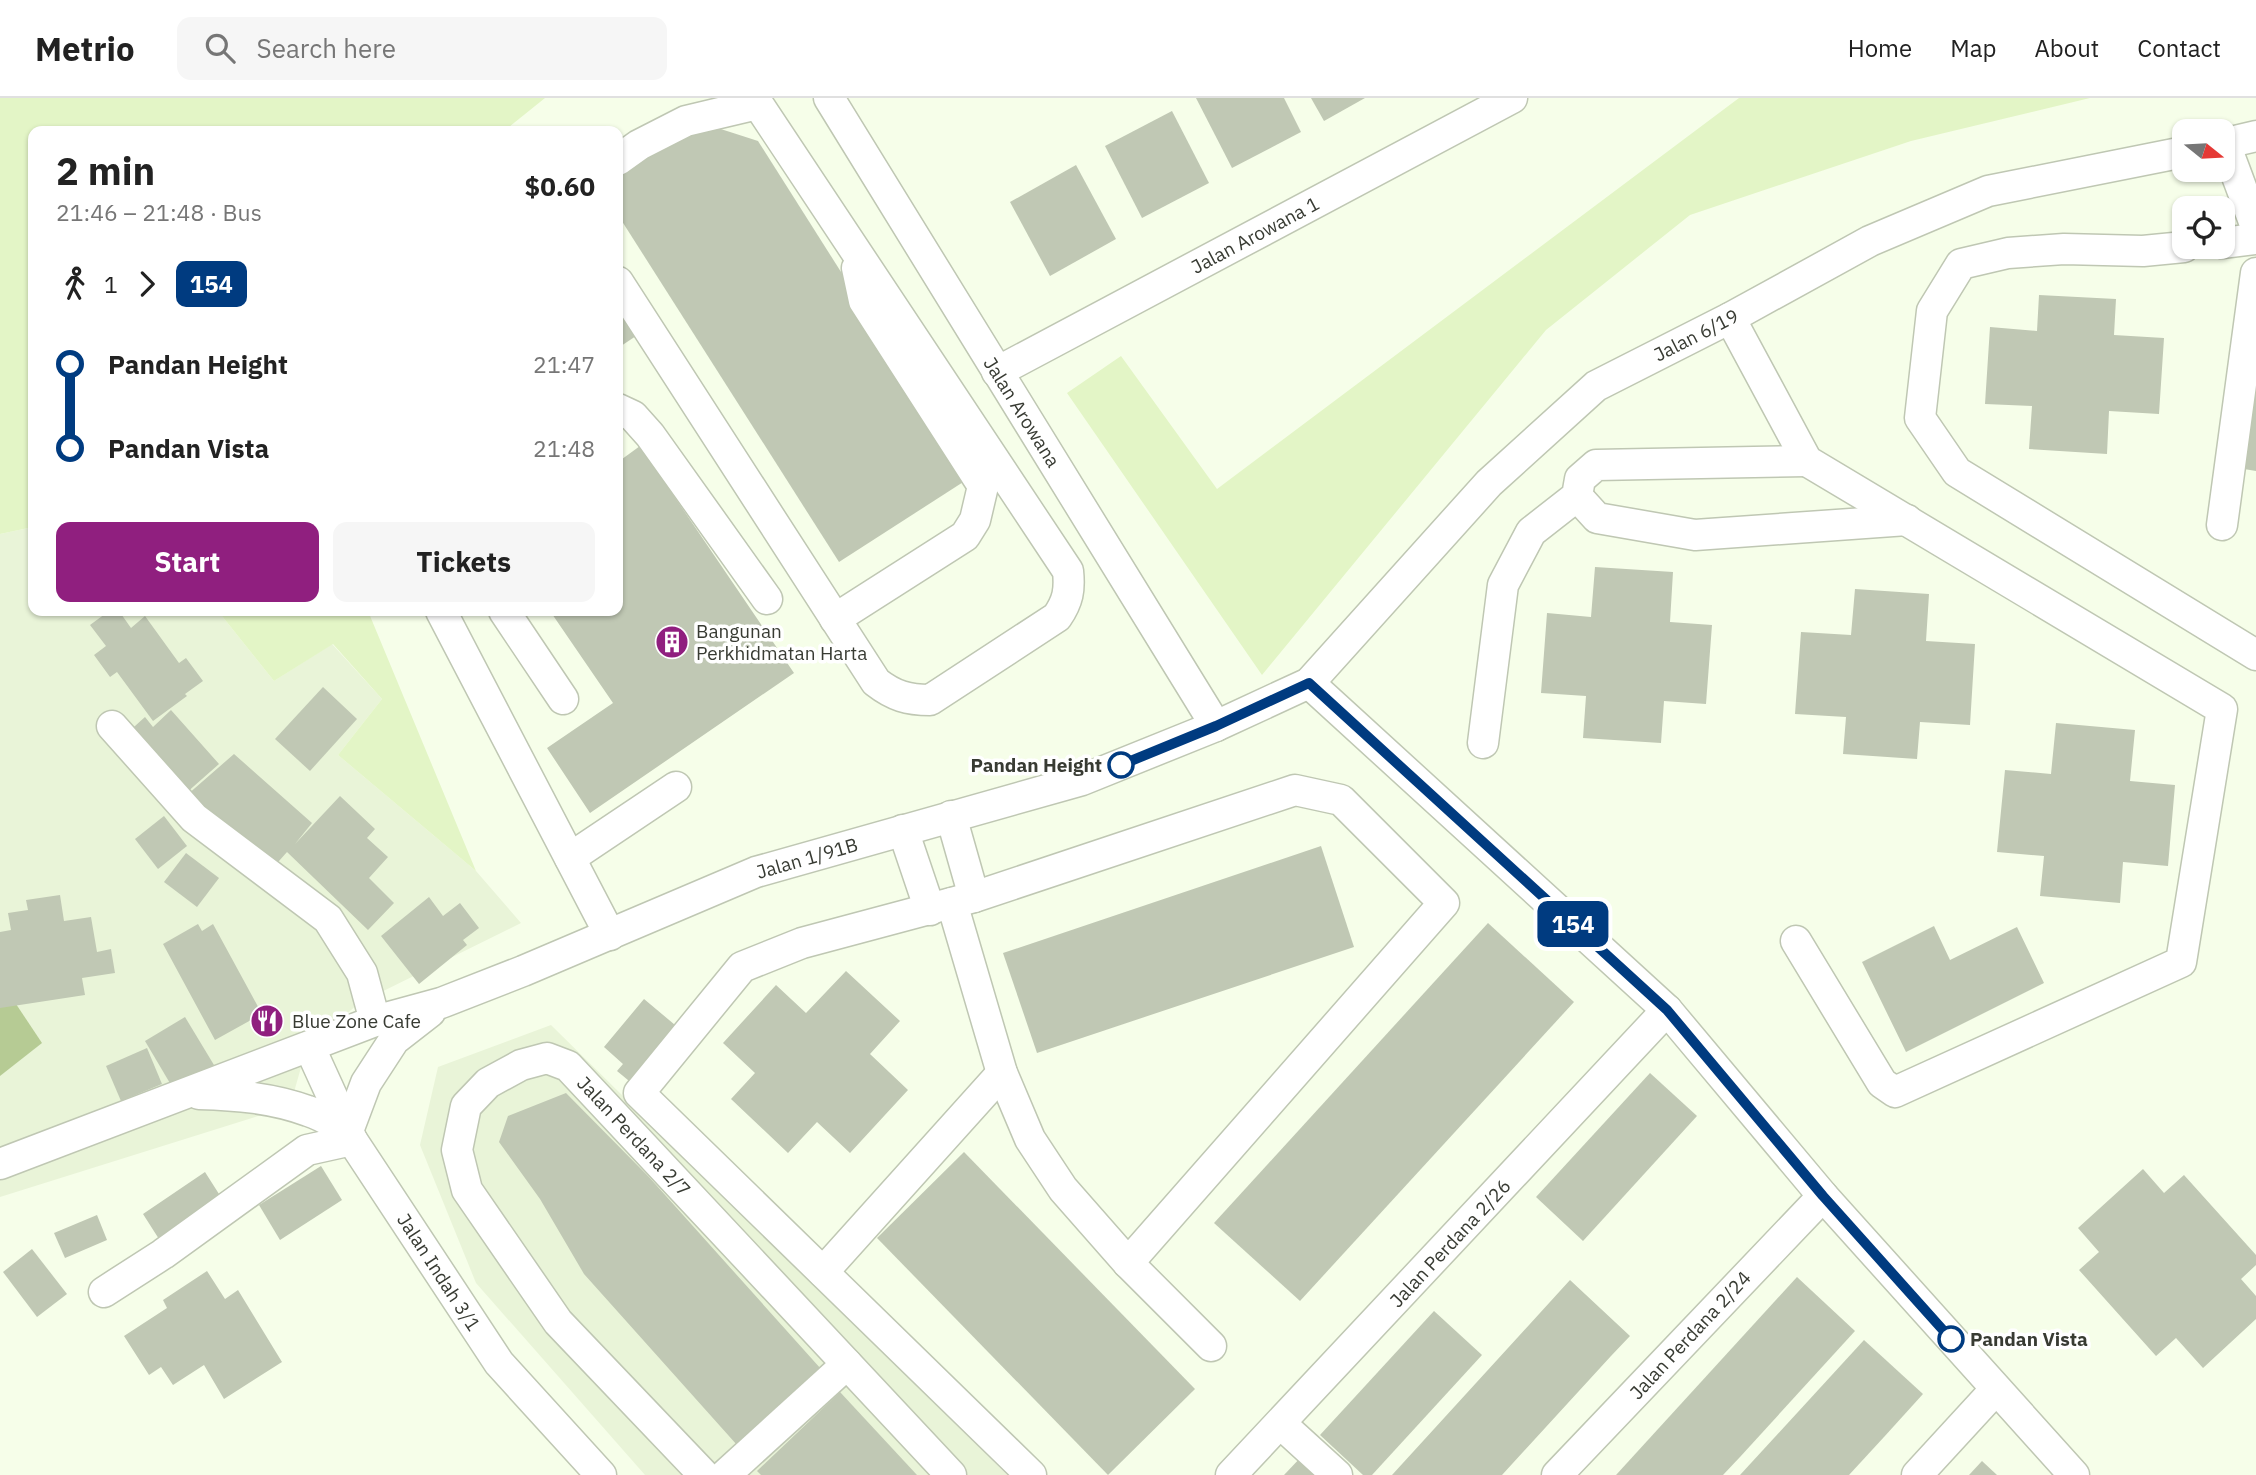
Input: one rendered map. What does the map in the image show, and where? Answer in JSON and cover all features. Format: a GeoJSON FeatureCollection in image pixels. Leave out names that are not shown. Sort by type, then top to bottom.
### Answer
{"type":"FeatureCollection","features":[{"type":"Feature","properties":{"kind":"street","name":"Jalan Arowana"},"geometry":{"type":"LineString","coordinates":[[829,98],[1216,726]]}},
{"type":"Feature","properties":{"kind":"street","name":"Jalan Arowana 1"},"geometry":{"type":"LineString","coordinates":[[997,372],[1512,98]]}},
{"type":"Feature","properties":{"kind":"street"},"geometry":{"type":"LineString","coordinates":[[623,156],[685,121],[758,104],[1068,571],[1070,586],[1067,602],[1057,617],[930,700],[910,700],[891,693],[876,682],[623,290]]}},
{"type":"Feature","properties":{"kind":"street"},"geometry":{"type":"LineString","coordinates":[[2235,141],[2256,136]]}},
{"type":"Feature","properties":{"kind":"street","name":"Jalan 6/19"},"geometry":{"type":"LineString","coordinates":[[1309,683],[1489,483],[1596,386],[1730,318],[1870,241],[1988,191],[2172,154]]}},
{"type":"Feature","properties":{"kind":"street"},"geometry":{"type":"LineString","coordinates":[[2235,172],[2256,226]]}},
{"type":"Feature","properties":{"kind":"street"},"geometry":{"type":"LineString","coordinates":[[2235,241],[2256,239]]}},
{"type":"Feature","properties":{"kind":"street"},"geometry":{"type":"LineString","coordinates":[[835,619],[965,536],[975,520],[983,485],[864,301],[851,244]]}},
{"type":"Feature","properties":{"kind":"street"},"geometry":{"type":"LineString","coordinates":[[2172,248],[2143,251],[2064,248],[2008,253],[1961,264],[1932,310],[1920,418],[1957,472],[2256,655]]}},
{"type":"Feature","properties":{"kind":"street"},"geometry":{"type":"LineString","coordinates":[[2222,525],[2256,273]]}},
{"type":"Feature","properties":{"kind":"street"},"geometry":{"type":"LineString","coordinates":[[1730,318],[1807,461],[2222,709],[2181,962],[1895,1092],[1882,1083],[1796,941]]}},
{"type":"Feature","properties":{"kind":"street"},"geometry":{"type":"LineString","coordinates":[[623,411],[633,416],[650,435],[767,599]]}},
{"type":"Feature","properties":{"kind":"street"},"geometry":{"type":"LineString","coordinates":[[1483,743],[1503,585],[1531,532],[1577,496],[1580,479],[1596,465],[1807,461]]}},
{"type":"Feature","properties":{"kind":"street"},"geometry":{"type":"LineString","coordinates":[[1577,496],[1597,518],[1695,535],[1907,520]]}},
{"type":"Feature","properties":{"kind":"street"},"geometry":{"type":"LineString","coordinates":[[444,616],[610,935]]}},
{"type":"Feature","properties":{"kind":"street"},"geometry":{"type":"LineString","coordinates":[[507,616],[563,699]]}},
{"type":"Feature","properties":{"kind":"street"},"geometry":{"type":"LineString","coordinates":[[1309,683],[1667,1010],[1823,1196],[2074,1475]]}},
{"type":"Feature","properties":{"kind":"street","name":"Jalan 1/91B"},"geometry":{"type":"LineString","coordinates":[[0,1164],[375,1021],[442,1003],[756,872],[1082,780],[1216,726],[1309,683]]}},
{"type":"Feature","properties":{"kind":"street"},"geometry":{"type":"LineString","coordinates":[[112,726],[194,818],[328,919],[362,974],[375,1021]]}},
{"type":"Feature","properties":{"kind":"street"},"geometry":{"type":"LineString","coordinates":[[570,858],[676,787]]}},
{"type":"Feature","properties":{"kind":"street"},"geometry":{"type":"LineString","coordinates":[[1031,1475],[639,1093],[742,967],[803,943],[952,903],[1295,790],[1341,800],[1444,903],[1128,1263]]}},
{"type":"Feature","properties":{"kind":"street"},"geometry":{"type":"LineString","coordinates":[[951,816],[952,903],[1002,1073],[1030,1139],[1063,1189],[1128,1263],[1211,1346]]}},
{"type":"Feature","properties":{"kind":"street"},"geometry":{"type":"LineString","coordinates":[[903,830],[952,903]]}},
{"type":"Feature","properties":{"kind":"street"},"geometry":{"type":"LineString","coordinates":[[350,1135],[366,1083],[394,1040],[442,1003]]}},
{"type":"Feature","properties":{"kind":"street","name":"Jalan Perdana 2/26"},"geometry":{"type":"LineString","coordinates":[[1231,1475],[1667,1010]]}},
{"type":"Feature","properties":{"kind":"street","name":"Jalan Indah 3/1"},"geometry":{"type":"LineString","coordinates":[[310,1048],[350,1135],[499,1363],[601,1475]]}},
{"type":"Feature","properties":{"kind":"street","name":"Jalan Perdana 2/7"},"geometry":{"type":"LineString","coordinates":[[704,1475],[558,1322],[467,1191],[457,1150],[466,1106],[488,1083],[521,1065],[547,1058],[568,1066],[951,1475]]}},
{"type":"Feature","properties":{"kind":"street"},"geometry":{"type":"LineString","coordinates":[[823,1272],[1002,1073]]}},
{"type":"Feature","properties":{"kind":"street"},"geometry":{"type":"LineString","coordinates":[[187,1094],[230,1095],[270,1100],[310,1111],[350,1135]]}},
{"type":"Feature","properties":{"kind":"street"},"geometry":{"type":"LineString","coordinates":[[104,1292],[163,1254],[307,1150],[350,1135]]}},
{"type":"Feature","properties":{"kind":"street","name":"Jalan Perdana 2/24"},"geometry":{"type":"LineString","coordinates":[[1557,1475],[1823,1196]]}},
{"type":"Feature","properties":{"kind":"street"},"geometry":{"type":"LineString","coordinates":[[726,1475],[847,1364]]}},
{"type":"Feature","properties":{"kind":"street"},"geometry":{"type":"LineString","coordinates":[[1917,1475],[1996,1389]]}},
{"type":"Feature","properties":{"kind":"street"},"geometry":{"type":"LineString","coordinates":[[1281,1423],[1337,1475]]}},
{"type":"Feature","properties":{"kind":"shaded area"},"geometry":{"type":"Polygon","coordinates":[[[0,98],[545,98],[510,126],[28,126],[28,528],[0,534],[0,98]]]}},
{"type":"Feature","properties":{"kind":"shaded area"},"geometry":{"type":"Polygon","coordinates":[[[1739,98],[2090,98],[1911,141],[1690,215],[1546,330],[1262,675],[1067,393],[1121,356],[1217,489],[1739,98]]]}},
{"type":"Feature","properties":{"kind":"shaded area"},"geometry":{"type":"Polygon","coordinates":[[[28,528],[28,616],[222,616],[274,681],[332,644],[382,699],[338,755],[476,871],[521,923],[359,1003],[306,1050],[290,1106],[0,1197],[0,534],[28,528]]]}},
{"type":"Feature","properties":{"kind":"shaded area"},"geometry":{"type":"Polygon","coordinates":[[[222,616],[370,616],[476,871],[338,755],[382,699],[333,644],[274,681],[222,616]]]}},
{"type":"Feature","properties":{"kind":"shaded area"},"geometry":{"type":"Polygon","coordinates":[[[0,992],[12,998],[42,1043],[0,1076],[0,992]]]}},
{"type":"Feature","properties":{"kind":"shaded area"},"geometry":{"type":"Polygon","coordinates":[[[551,1025],[1007,1475],[645,1475],[476,1283],[420,1145],[438,1067],[551,1025]]]}},
{"type":"Feature","properties":{"kind":"building"},"geometry":{"type":"Polygon","coordinates":[[[1196,98],[1284,98],[1301,132],[1232,168],[1196,98]]]}},
{"type":"Feature","properties":{"kind":"building"},"geometry":{"type":"Polygon","coordinates":[[[1311,98],[1365,98],[1324,121],[1311,98]]]}},
{"type":"Feature","properties":{"kind":"building"},"geometry":{"type":"Polygon","coordinates":[[[1172,111],[1209,183],[1142,218],[1105,146],[1172,111]]]}},
{"type":"Feature","properties":{"kind":"building"},"geometry":{"type":"Polygon","coordinates":[[[699,122],[758,141],[971,477],[839,562],[623,223],[623,171],[699,122]]]}},
{"type":"Feature","properties":{"kind":"building"},"geometry":{"type":"Polygon","coordinates":[[[1076,165],[1116,239],[1050,276],[1010,202],[1076,165]]]}},
{"type":"Feature","properties":{"kind":"building"},"geometry":{"type":"Polygon","coordinates":[[[2039,295],[2116,299],[2114,335],[2164,338],[2159,414],[2109,411],[2107,454],[2029,449],[2032,406],[1985,404],[1990,327],[2037,331],[2039,295]]]}},
{"type":"Feature","properties":{"kind":"building"},"geometry":{"type":"Polygon","coordinates":[[[623,315],[636,336],[623,345],[623,315]]]}},
{"type":"Feature","properties":{"kind":"building"},"geometry":{"type":"Polygon","coordinates":[[[2256,388],[2256,471],[2244,469],[2256,388]]]}},
{"type":"Feature","properties":{"kind":"building","name":"Bangunan Perkhidmatan Harta"},"geometry":{"type":"Polygon","coordinates":[[[640,446],[794,673],[590,813],[547,748],[613,703],[553,616],[623,616],[623,458],[640,446]]]}},
{"type":"Feature","properties":{"kind":"building"},"geometry":{"type":"Polygon","coordinates":[[[1595,567],[1673,572],[1670,622],[1712,625],[1706,704],[1664,701],[1661,743],[1583,738],[1586,696],[1541,693],[1547,613],[1591,617],[1595,567]]]}},
{"type":"Feature","properties":{"kind":"building"},"geometry":{"type":"Polygon","coordinates":[[[1855,589],[1929,594],[1926,641],[1975,644],[1970,725],[1920,722],[1917,759],[1843,754],[1846,717],[1795,714],[1801,632],[1851,635],[1855,589]]]}},
{"type":"Feature","properties":{"kind":"building"},"geometry":{"type":"Polygon","coordinates":[[[102,616],[123,616],[131,628],[145,616],[179,663],[186,658],[203,681],[153,721],[117,672],[110,677],[94,655],[106,646],[90,625],[102,616]]]}},
{"type":"Feature","properties":{"kind":"building"},"geometry":{"type":"Polygon","coordinates":[[[323,687],[357,719],[310,771],[275,739],[323,687]]]}},
{"type":"Feature","properties":{"kind":"building"},"geometry":{"type":"Polygon","coordinates":[[[171,710],[219,764],[185,794],[125,735],[145,717],[153,727],[171,710]]]}},
{"type":"Feature","properties":{"kind":"building"},"geometry":{"type":"Polygon","coordinates":[[[2056,723],[2135,730],[2130,781],[2175,785],[2168,866],[2123,862],[2120,903],[2040,896],[2044,856],[1997,852],[2005,770],[2051,774],[2056,723]]]}},
{"type":"Feature","properties":{"kind":"building"},"geometry":{"type":"Polygon","coordinates":[[[234,754],[312,823],[295,844],[340,796],[375,829],[367,838],[388,857],[369,878],[394,903],[368,930],[287,852],[271,870],[187,795],[234,754]]]}},
{"type":"Feature","properties":{"kind":"building"},"geometry":{"type":"Polygon","coordinates":[[[164,816],[187,846],[158,869],[135,839],[164,816]]]}},
{"type":"Feature","properties":{"kind":"building"},"geometry":{"type":"Polygon","coordinates":[[[1321,846],[1354,947],[1037,1053],[1003,953],[1321,846]]]}},
{"type":"Feature","properties":{"kind":"building"},"geometry":{"type":"Polygon","coordinates":[[[186,853],[219,878],[197,907],[164,882],[186,853]]]}},
{"type":"Feature","properties":{"kind":"building"},"geometry":{"type":"Polygon","coordinates":[[[60,895],[64,921],[91,917],[97,952],[111,949],[115,973],[82,978],[85,995],[0,1008],[0,932],[11,930],[8,913],[28,910],[26,900],[60,895]]]}},
{"type":"Feature","properties":{"kind":"building"},"geometry":{"type":"Polygon","coordinates":[[[429,897],[443,916],[460,903],[479,928],[463,940],[467,945],[419,984],[381,936],[429,897]]]}},
{"type":"Feature","properties":{"kind":"building"},"geometry":{"type":"Polygon","coordinates":[[[1488,923],[1574,1002],[1300,1301],[1214,1223],[1488,923]]]}},
{"type":"Feature","properties":{"kind":"building"},"geometry":{"type":"Polygon","coordinates":[[[198,924],[202,931],[213,924],[262,1014],[215,1040],[163,944],[198,924]]]}},
{"type":"Feature","properties":{"kind":"building"},"geometry":{"type":"Polygon","coordinates":[[[1934,926],[1950,960],[2017,927],[2044,983],[1906,1052],[1862,962],[1934,926]]]}},
{"type":"Feature","properties":{"kind":"building"},"geometry":{"type":"Polygon","coordinates":[[[846,971],[900,1021],[870,1054],[908,1090],[850,1153],[817,1122],[788,1153],[731,1099],[755,1073],[723,1043],[776,985],[806,1013],[846,971]]]}},
{"type":"Feature","properties":{"kind":"building"},"geometry":{"type":"Polygon","coordinates":[[[644,999],[681,1030],[634,1085],[617,1071],[623,1064],[604,1047],[644,999]]]}},
{"type":"Feature","properties":{"kind":"building"},"geometry":{"type":"Polygon","coordinates":[[[185,1017],[214,1065],[174,1090],[145,1041],[185,1017]]]}},
{"type":"Feature","properties":{"kind":"building"},"geometry":{"type":"Polygon","coordinates":[[[147,1048],[162,1084],[121,1101],[106,1066],[147,1048]]]}},
{"type":"Feature","properties":{"kind":"building"},"geometry":{"type":"Polygon","coordinates":[[[1650,1073],[1697,1116],[1583,1241],[1536,1197],[1650,1073]]]}},
{"type":"Feature","properties":{"kind":"building"},"geometry":{"type":"Polygon","coordinates":[[[566,1093],[649,1177],[821,1369],[737,1445],[584,1274],[540,1199],[499,1142],[508,1116],[566,1093]]]}},
{"type":"Feature","properties":{"kind":"building"},"geometry":{"type":"Polygon","coordinates":[[[964,1152],[1195,1389],[1108,1475],[877,1238],[964,1152]]]}},
{"type":"Feature","properties":{"kind":"building"},"geometry":{"type":"Polygon","coordinates":[[[321,1166],[342,1200],[280,1240],[259,1205],[321,1166]]]}},
{"type":"Feature","properties":{"kind":"building"},"geometry":{"type":"Polygon","coordinates":[[[2143,1169],[2164,1193],[2184,1175],[2256,1255],[2256,1265],[2241,1279],[2256,1296],[2256,1319],[2203,1368],[2176,1338],[2156,1356],[2079,1270],[2099,1252],[2078,1228],[2143,1169]]]}},
{"type":"Feature","properties":{"kind":"building"},"geometry":{"type":"Polygon","coordinates":[[[205,1172],[219,1194],[230,1186],[240,1201],[166,1250],[143,1214],[205,1172]]]}},
{"type":"Feature","properties":{"kind":"building"},"geometry":{"type":"Polygon","coordinates":[[[97,1215],[107,1240],[65,1258],[54,1233],[97,1215]]]}},
{"type":"Feature","properties":{"kind":"building"},"geometry":{"type":"Polygon","coordinates":[[[32,1249],[67,1294],[37,1317],[3,1272],[32,1249]]]}},
{"type":"Feature","properties":{"kind":"building"},"geometry":{"type":"Polygon","coordinates":[[[207,1271],[225,1299],[238,1290],[282,1362],[224,1399],[204,1365],[173,1385],[161,1367],[149,1375],[124,1336],[167,1308],[163,1300],[207,1271]]]}},
{"type":"Feature","properties":{"kind":"building"},"geometry":{"type":"Polygon","coordinates":[[[1797,1277],[1855,1331],[1740,1457],[1723,1475],[1616,1475],[1797,1277]]]}},
{"type":"Feature","properties":{"kind":"building"},"geometry":{"type":"Polygon","coordinates":[[[1570,1280],[1630,1336],[1502,1475],[1392,1475],[1570,1280]]]}},
{"type":"Feature","properties":{"kind":"building"},"geometry":{"type":"Polygon","coordinates":[[[1434,1311],[1482,1355],[1372,1475],[1363,1475],[1320,1435],[1434,1311]]]}},
{"type":"Feature","properties":{"kind":"building"},"geometry":{"type":"Polygon","coordinates":[[[1864,1340],[1923,1394],[1884,1437],[1849,1475],[1740,1475],[1864,1340]]]}},
{"type":"Feature","properties":{"kind":"building"},"geometry":{"type":"Polygon","coordinates":[[[840,1392],[917,1475],[761,1475],[757,1471],[840,1392]]]}},
{"type":"Feature","properties":{"kind":"building"},"geometry":{"type":"Polygon","coordinates":[[[1303,1455],[1324,1475],[1284,1475],[1303,1455]]]}},
{"type":"Feature","properties":{"kind":"building"},"geometry":{"type":"Polygon","coordinates":[[[1982,1461],[1997,1475],[1969,1475],[1982,1461]]]}},
{"type":"Feature","properties":{"kind":"bus line","name":"154"},"geometry":{"type":"LineString","coordinates":[[1121,765],[1216,726],[1309,683],[1667,1010],[1823,1196],[1951,1339]]}},
{"type":"Feature","properties":{"kind":"place","name":"Bangunan Perkhidmatan Harta"},"geometry":{"type":"Point","coordinates":[672,642]}},
{"type":"Feature","properties":{"kind":"place","name":"Pandan Height"},"geometry":{"type":"Point","coordinates":[1121,765]}},
{"type":"Feature","properties":{"kind":"place","name":"Blue Zone Cafe"},"geometry":{"type":"Point","coordinates":[267,1021]}},
{"type":"Feature","properties":{"kind":"place","name":"Pandan Vista"},"geometry":{"type":"Point","coordinates":[1951,1339]}}]}
